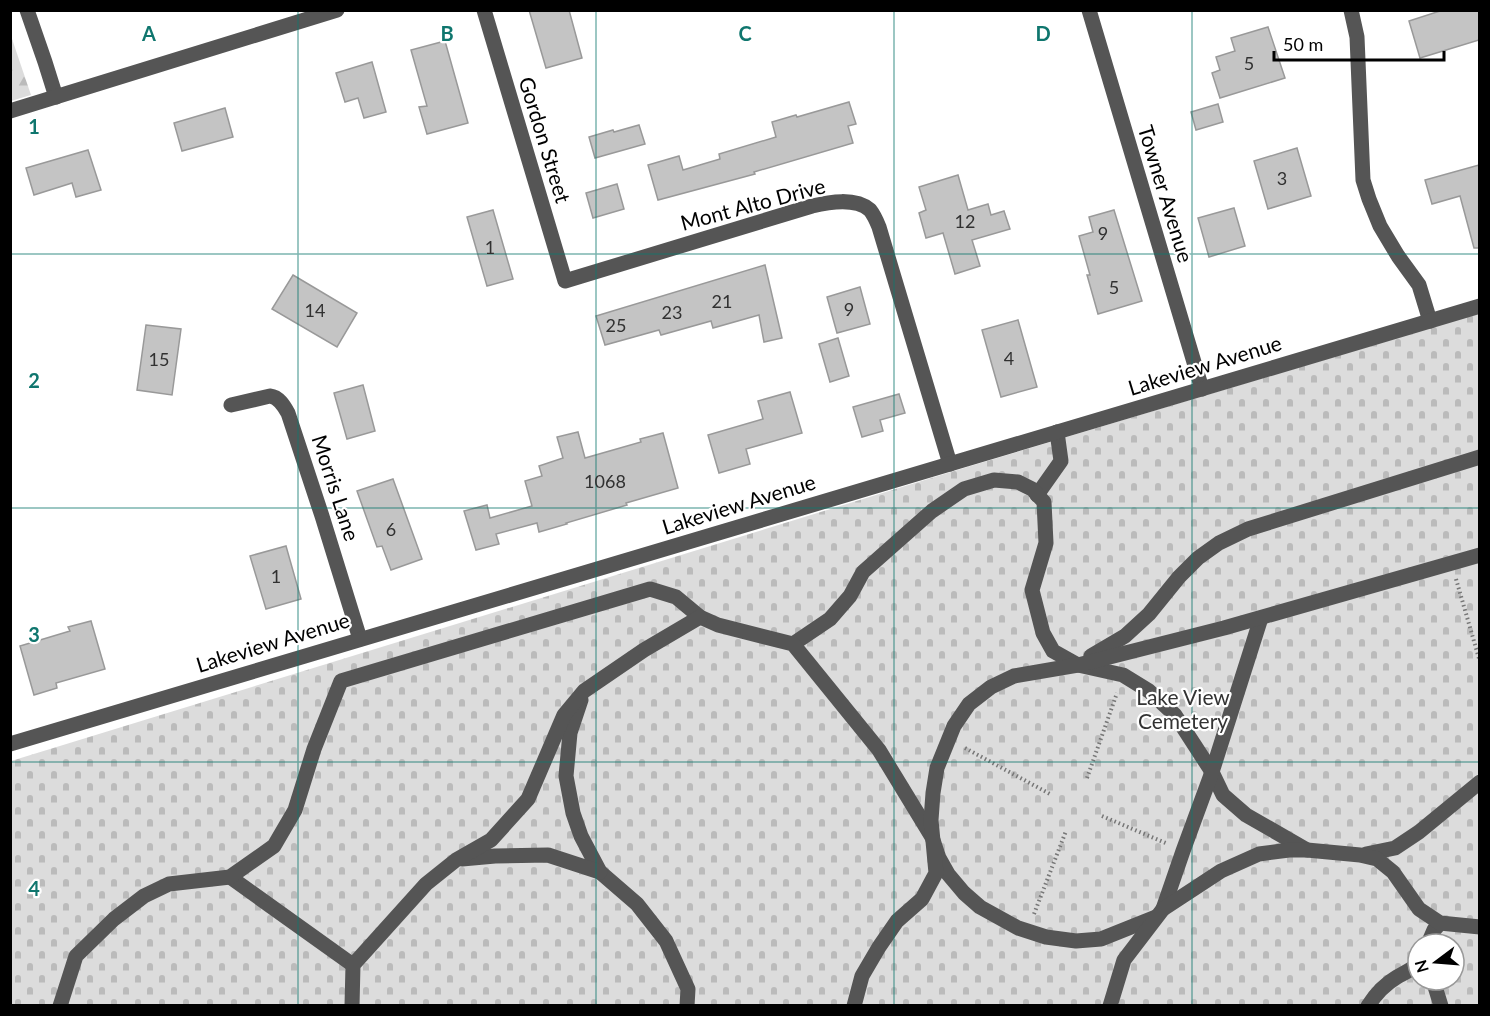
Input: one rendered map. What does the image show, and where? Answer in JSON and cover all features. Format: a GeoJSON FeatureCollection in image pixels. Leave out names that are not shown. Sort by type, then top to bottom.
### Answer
{"type":"FeatureCollection","features":[{"type":"Feature","properties":{"kind":"street"},"geometry":{"type":"LineString","coordinates":[[27,10],[56,97]]}},
{"type":"Feature","properties":{"kind":"street"},"geometry":{"type":"LineString","coordinates":[[10,111],[337,10]]}},
{"type":"Feature","properties":{"kind":"street","name":"Gordon Street"},"geometry":{"type":"LineString","coordinates":[[483,10],[565,281]]}},
{"type":"Feature","properties":{"kind":"street","name":"Towner Avenue"},"geometry":{"type":"LineString","coordinates":[[1089,10],[1202,389]]}},
{"type":"Feature","properties":{"kind":"street"},"geometry":{"type":"LineString","coordinates":[[1351,10],[1357,37],[1363,180],[1380,226],[1419,285],[1430,321]]}},
{"type":"Feature","properties":{"kind":"street","name":"Mont Alto Drive"},"geometry":{"type":"LineString","coordinates":[[565,281],[812,206],[847,202],[864,206],[874,216],[879,227],[950,464]]}},
{"type":"Feature","properties":{"kind":"street","name":"Lakeview Avenue"},"geometry":{"type":"LineString","coordinates":[[10,744],[1479,306]]}},
{"type":"Feature","properties":{"kind":"street","name":"Morris Lane"},"geometry":{"type":"LineString","coordinates":[[231,405],[270,396],[280,402],[288,413],[360,639]]}},
{"type":"Feature","properties":{"kind":"street"},"geometry":{"type":"LineString","coordinates":[[1037,495],[1061,461],[1057,432]]}},
{"type":"Feature","properties":{"kind":"street"},"geometry":{"type":"LineString","coordinates":[[1078,665],[1125,636],[1149,614],[1198,558],[1219,543],[1248,529],[1479,457]]}},
{"type":"Feature","properties":{"kind":"street"},"geometry":{"type":"LineString","coordinates":[[793,644],[830,619],[850,596],[863,572],[932,511],[964,489],[994,480],[1018,482],[1032,489],[1044,502],[1046,543],[1032,590],[1043,633],[1053,651],[1078,665],[1123,675],[1149,691],[1175,715],[1224,795],[1246,815],[1307,850]]}},
{"type":"Feature","properties":{"kind":"street"},"geometry":{"type":"LineString","coordinates":[[854,1005],[862,976],[879,947],[897,921],[922,899],[936,873],[931,820],[937,768],[954,726],[969,704],[991,687],[1014,676],[1078,665],[1224,628],[1479,555]]}},
{"type":"Feature","properties":{"kind":"street"},"geometry":{"type":"LineString","coordinates":[[60,1005],[76,956],[114,919],[144,896],[170,884],[230,877],[274,846],[295,810],[314,748],[340,681],[650,590],[676,597],[700,617],[718,625],[793,644],[879,750],[932,837],[939,858],[948,874],[980,907],[1017,928],[1046,937],[1076,941],[1101,939],[1160,913],[1221,871],[1259,854],[1289,850],[1377,858],[1393,872],[1419,909],[1440,923],[1479,927]]}},
{"type":"Feature","properties":{"kind":"street"},"geometry":{"type":"LineString","coordinates":[[352,1005],[353,965],[426,884],[456,860],[491,840],[528,799],[564,715],[584,691],[644,650],[700,617]]}},
{"type":"Feature","properties":{"kind":"street"},"geometry":{"type":"LineString","coordinates":[[1110,1005],[1124,960],[1160,913],[1212,772],[1262,618]]}},
{"type":"Feature","properties":{"kind":"street"},"geometry":{"type":"LineString","coordinates":[[584,691],[570,733],[566,776],[573,813],[581,836],[600,872],[637,904],[666,941],[688,989],[687,1005]]}},
{"type":"Feature","properties":{"kind":"street"},"geometry":{"type":"LineString","coordinates":[[1360,855],[1395,848],[1419,832],[1479,782]]}},
{"type":"Feature","properties":{"kind":"street"},"geometry":{"type":"LineString","coordinates":[[456,860],[495,856],[548,855],[600,872]]}},
{"type":"Feature","properties":{"kind":"street"},"geometry":{"type":"LineString","coordinates":[[230,877],[353,965]]}},
{"type":"Feature","properties":{"kind":"street"},"geometry":{"type":"LineString","coordinates":[[1433,932],[1440,923]]}},
{"type":"Feature","properties":{"kind":"street"},"geometry":{"type":"LineString","coordinates":[[1368,1005],[1375,995],[1395,978],[1406,973]]}},
{"type":"Feature","properties":{"kind":"path"},"geometry":{"type":"LineString","coordinates":[[1462,560],[1456,580],[1479,662]]}},
{"type":"Feature","properties":{"kind":"path"},"geometry":{"type":"LineString","coordinates":[[1087,778],[1123,675]]}},
{"type":"Feature","properties":{"kind":"path"},"geometry":{"type":"LineString","coordinates":[[949,739],[1050,795]]}},
{"type":"Feature","properties":{"kind":"path"},"geometry":{"type":"LineString","coordinates":[[1102,816],[1183,851]]}},
{"type":"Feature","properties":{"kind":"path"},"geometry":{"type":"LineString","coordinates":[[1027,932],[1066,831]]}},
{"type":"Feature","properties":{"kind":"green space"},"geometry":{"type":"Polygon","coordinates":[[[11,36],[31,95],[10,101],[11,36]]]}},
{"type":"Feature","properties":{"kind":"green space","name":"Lake View Cemetery"},"geometry":{"type":"Polygon","coordinates":[[[1479,313],[1479,1005],[11,1006],[11,761],[954,471],[1479,313]]]}},
{"type":"Feature","properties":{"kind":"building"},"geometry":{"type":"Polygon","coordinates":[[[529,10],[569,10],[582,58],[546,68],[529,10]]]}},
{"type":"Feature","properties":{"kind":"building"},"geometry":{"type":"Polygon","coordinates":[[[1443,10],[1479,10],[1479,40],[1420,58],[1409,21],[1443,10]]]}},
{"type":"Feature","properties":{"kind":"building"},"geometry":{"type":"Polygon","coordinates":[[[1268,27],[1285,78],[1220,98],[1212,73],[1220,70],[1216,57],[1235,51],[1231,38],[1268,27]]]}},
{"type":"Feature","properties":{"kind":"building"},"geometry":{"type":"Polygon","coordinates":[[[445,41],[468,123],[427,134],[419,107],[427,106],[411,50],[445,41]]]}},
{"type":"Feature","properties":{"kind":"building"},"geometry":{"type":"Polygon","coordinates":[[[372,62],[386,112],[364,118],[358,98],[345,102],[336,73],[372,62]]]}},
{"type":"Feature","properties":{"kind":"building"},"geometry":{"type":"Polygon","coordinates":[[[849,102],[856,124],[848,126],[853,143],[754,172],[755,174],[658,200],[648,165],[679,156],[683,170],[720,159],[719,154],[776,137],[772,122],[849,102]]]}},
{"type":"Feature","properties":{"kind":"building"},"geometry":{"type":"Polygon","coordinates":[[[1218,104],[1223,122],[1196,130],[1191,112],[1218,104]]]}},
{"type":"Feature","properties":{"kind":"building"},"geometry":{"type":"Polygon","coordinates":[[[225,108],[233,137],[182,151],[174,123],[225,108]]]}},
{"type":"Feature","properties":{"kind":"building"},"geometry":{"type":"Polygon","coordinates":[[[639,125],[645,144],[595,158],[589,137],[639,125]]]}},
{"type":"Feature","properties":{"kind":"building"},"geometry":{"type":"Polygon","coordinates":[[[1297,148],[1311,196],[1268,209],[1254,161],[1297,148]]]}},
{"type":"Feature","properties":{"kind":"building"},"geometry":{"type":"Polygon","coordinates":[[[88,150],[101,190],[76,197],[72,183],[34,195],[26,168],[88,150]]]}},
{"type":"Feature","properties":{"kind":"building"},"geometry":{"type":"Polygon","coordinates":[[[1479,165],[1479,248],[1474,248],[1460,196],[1432,204],[1425,180],[1479,165]]]}},
{"type":"Feature","properties":{"kind":"building"},"geometry":{"type":"Polygon","coordinates":[[[958,175],[968,210],[988,204],[991,215],[1004,211],[1010,229],[972,240],[980,266],[955,274],[943,233],[926,238],[919,213],[926,210],[919,187],[958,175]]]}},
{"type":"Feature","properties":{"kind":"building"},"geometry":{"type":"Polygon","coordinates":[[[617,184],[624,209],[593,218],[586,193],[617,184]]]}},
{"type":"Feature","properties":{"kind":"building"},"geometry":{"type":"Polygon","coordinates":[[[1234,208],[1245,246],[1209,257],[1198,218],[1234,208]]]}},
{"type":"Feature","properties":{"kind":"building"},"geometry":{"type":"Polygon","coordinates":[[[493,210],[513,279],[487,286],[467,217],[493,210]]]}},
{"type":"Feature","properties":{"kind":"building"},"geometry":{"type":"Polygon","coordinates":[[[1114,210],[1142,301],[1098,314],[1079,236],[1093,232],[1089,217],[1114,210]]]}},
{"type":"Feature","properties":{"kind":"building"},"geometry":{"type":"Polygon","coordinates":[[[765,265],[782,338],[764,342],[759,315],[713,328],[711,321],[661,335],[659,330],[605,345],[596,316],[765,265]]]}},
{"type":"Feature","properties":{"kind":"building"},"geometry":{"type":"Polygon","coordinates":[[[293,275],[357,313],[337,347],[272,309],[293,275]]]}},
{"type":"Feature","properties":{"kind":"building"},"geometry":{"type":"Polygon","coordinates":[[[860,287],[870,324],[837,333],[827,297],[860,287]]]}},
{"type":"Feature","properties":{"kind":"building"},"geometry":{"type":"Polygon","coordinates":[[[1018,320],[1037,387],[1001,397],[982,330],[1018,320]]]}},
{"type":"Feature","properties":{"kind":"building"},"geometry":{"type":"Polygon","coordinates":[[[146,325],[181,329],[172,395],[137,390],[146,325]]]}},
{"type":"Feature","properties":{"kind":"building"},"geometry":{"type":"Polygon","coordinates":[[[838,338],[849,376],[830,382],[819,344],[838,338]]]}},
{"type":"Feature","properties":{"kind":"building"},"geometry":{"type":"Polygon","coordinates":[[[363,385],[375,431],[347,439],[334,393],[363,385]]]}},
{"type":"Feature","properties":{"kind":"building"},"geometry":{"type":"Polygon","coordinates":[[[790,392],[802,433],[746,449],[750,464],[719,473],[708,435],[763,419],[758,401],[790,392]]]}},
{"type":"Feature","properties":{"kind":"building"},"geometry":{"type":"Polygon","coordinates":[[[899,394],[905,413],[880,420],[883,431],[862,437],[853,407],[899,394]]]}},
{"type":"Feature","properties":{"kind":"building"},"geometry":{"type":"Polygon","coordinates":[[[578,432],[585,458],[641,442],[640,439],[663,433],[678,488],[539,532],[537,523],[496,534],[499,544],[476,550],[464,511],[487,505],[490,518],[532,506],[525,481],[542,476],[539,466],[563,458],[557,437],[578,432]]]}},
{"type":"Feature","properties":{"kind":"building"},"geometry":{"type":"Polygon","coordinates":[[[393,479],[422,559],[391,570],[382,546],[377,547],[357,491],[393,479]]]}},
{"type":"Feature","properties":{"kind":"building"},"geometry":{"type":"Polygon","coordinates":[[[286,546],[301,599],[266,609],[250,556],[286,546]]]}},
{"type":"Feature","properties":{"kind":"building"},"geometry":{"type":"Polygon","coordinates":[[[91,621],[105,669],[56,683],[57,688],[34,695],[20,646],[70,631],[68,627],[91,621]]]}}]}
